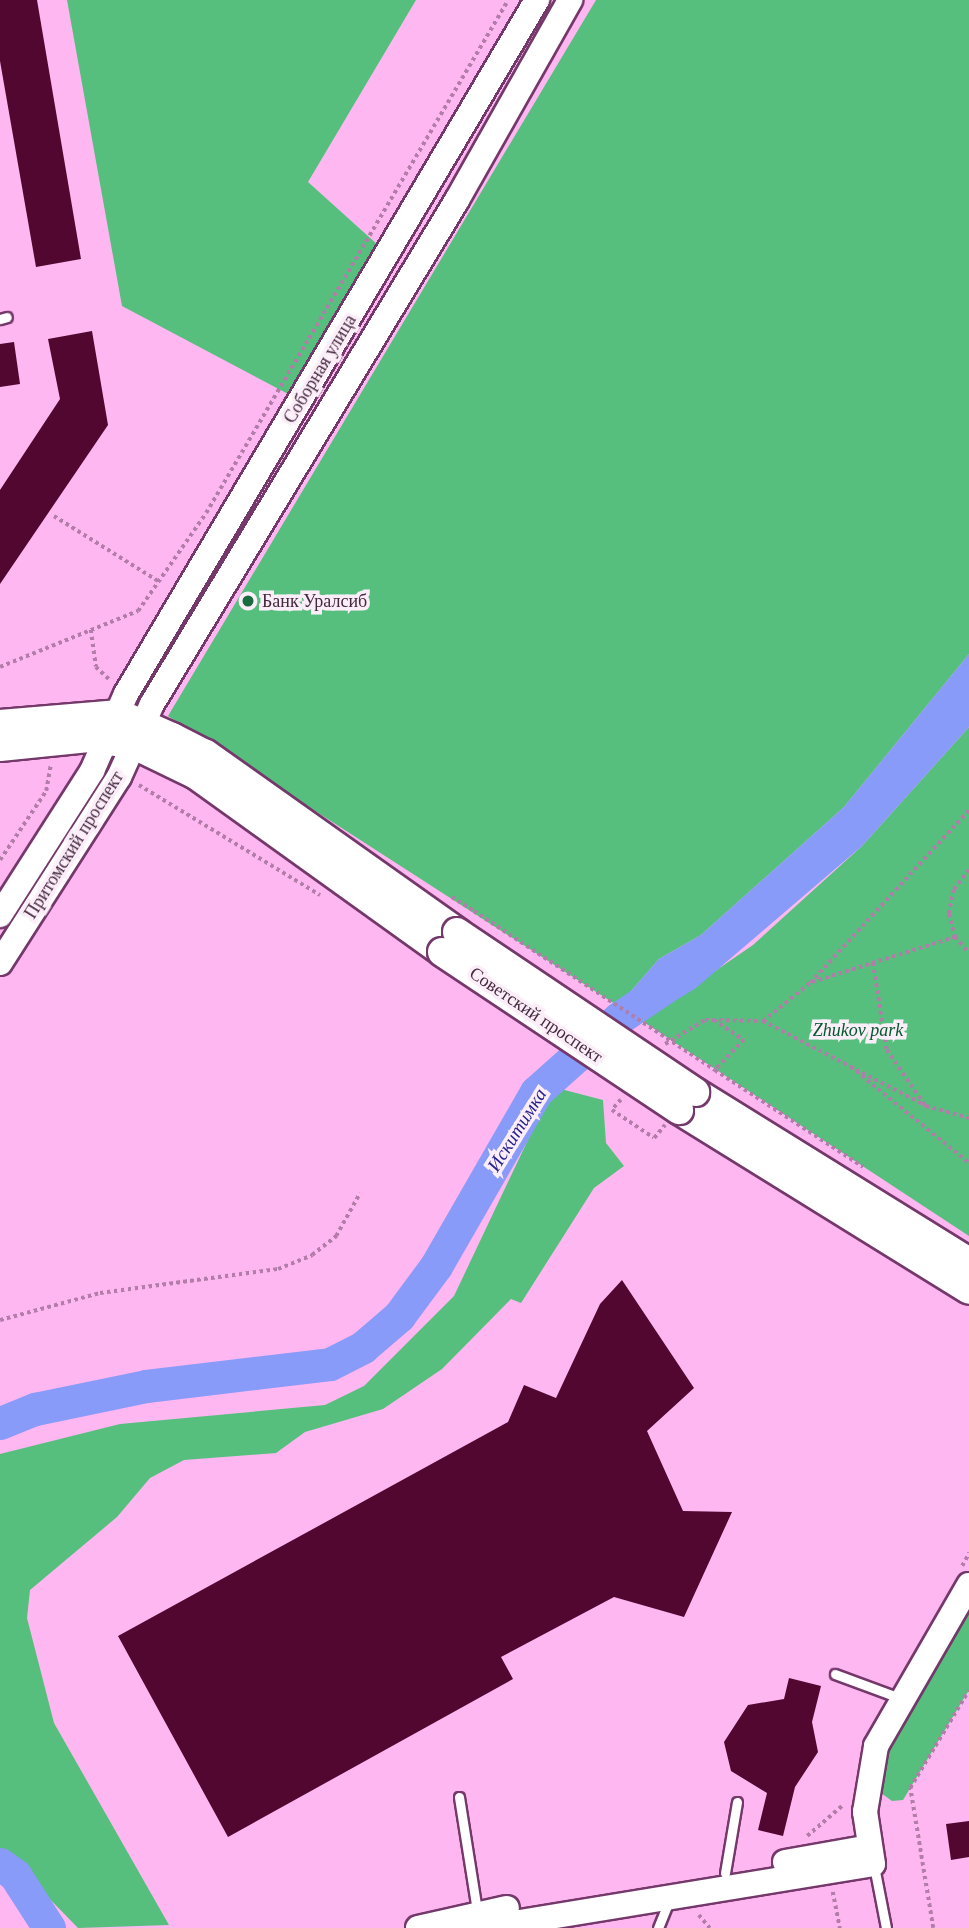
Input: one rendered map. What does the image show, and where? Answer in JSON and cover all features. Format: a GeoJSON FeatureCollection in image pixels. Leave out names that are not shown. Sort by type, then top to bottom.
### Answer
{"type":"FeatureCollection","features":[{"type":"Feature","properties":{"kind":"main road","name":"Соборная улица"},"geometry":{"type":"LineString","coordinates":[[305,423],[537,0]]}},
{"type":"Feature","properties":{"kind":"main road","name":"Соборная улица"},"geometry":{"type":"LineString","coordinates":[[126,731],[126,694],[305,423],[570,0]]}},
{"type":"Feature","properties":{"kind":"main road"},"geometry":{"type":"LineString","coordinates":[[0,724],[126,731]]}},
{"type":"Feature","properties":{"kind":"main road"},"geometry":{"type":"LineString","coordinates":[[0,747],[126,731]]}},
{"type":"Feature","properties":{"kind":"main road","name":"Притомский проспект"},"geometry":{"type":"LineString","coordinates":[[1,913],[92,771],[126,731]]}},
{"type":"Feature","properties":{"kind":"main road","name":"Притомский проспект"},"geometry":{"type":"LineString","coordinates":[[0,963],[119,777],[126,731]]}},
{"type":"Feature","properties":{"kind":"main road","name":"Советский проспект"},"geometry":{"type":"LineString","coordinates":[[126,731],[457,932],[681,1108],[969,1290]]}},
{"type":"Feature","properties":{"kind":"main road","name":"Советский проспект"},"geometry":{"type":"LineString","coordinates":[[681,1108],[969,1262]]}},
{"type":"Feature","properties":{"kind":"main road"},"geometry":{"type":"LineString","coordinates":[[872,1856],[869,1775],[900,1698],[969,1585]]}},
{"type":"Feature","properties":{"kind":"main road"},"geometry":{"type":"LineString","coordinates":[[480,1920],[725,1873],[872,1856]]}},
{"type":"Feature","properties":{"kind":"main road"},"geometry":{"type":"LineString","coordinates":[[418,1928],[680,1902],[872,1856]]}},
{"type":"Feature","properties":{"kind":"lane"},"geometry":{"type":"LineString","coordinates":[[835,1674],[900,1698]]}},
{"type":"Feature","properties":{"kind":"lane"},"geometry":{"type":"LineString","coordinates":[[459,1797],[480,1920]]}},
{"type":"Feature","properties":{"kind":"lane"},"geometry":{"type":"LineString","coordinates":[[725,1873],[737,1802]]}},
{"type":"Feature","properties":{"kind":"lane"},"geometry":{"type":"LineString","coordinates":[[872,1856],[886,1928]]}},
{"type":"Feature","properties":{"kind":"lane"},"geometry":{"type":"LineString","coordinates":[[658,1928],[680,1902]]}},
{"type":"Feature","properties":{"kind":"path"},"geometry":{"type":"LineString","coordinates":[[0,667],[138,611],[206,513],[508,0]]}},
{"type":"Feature","properties":{"kind":"path"},"geometry":{"type":"LineString","coordinates":[[54,516],[158,581]]}},
{"type":"Feature","properties":{"kind":"path"},"geometry":{"type":"LineString","coordinates":[[43,764],[92,771]]}},
{"type":"Feature","properties":{"kind":"path"},"geometry":{"type":"LineString","coordinates":[[0,860],[46,791],[51,764]]}},
{"type":"Feature","properties":{"kind":"path"},"geometry":{"type":"LineString","coordinates":[[119,777],[330,901]]}},
{"type":"Feature","properties":{"kind":"path"},"geometry":{"type":"LineString","coordinates":[[763,1021],[810,983],[969,810]]}},
{"type":"Feature","properties":{"kind":"path"},"geometry":{"type":"LineString","coordinates":[[969,870],[950,902],[955,937],[969,953]]}},
{"type":"Feature","properties":{"kind":"path"},"geometry":{"type":"LineString","coordinates":[[457,932],[715,1070],[877,1175]]}},
{"type":"Feature","properties":{"kind":"path"},"geometry":{"type":"LineString","coordinates":[[810,983],[955,937]]}},
{"type":"Feature","properties":{"kind":"path"},"geometry":{"type":"LineString","coordinates":[[873,963],[887,1050],[926,1106]]}},
{"type":"Feature","properties":{"kind":"path"},"geometry":{"type":"LineString","coordinates":[[712,1019],[744,1040],[715,1070]]}},
{"type":"Feature","properties":{"kind":"path"},"geometry":{"type":"LineString","coordinates":[[662,1048],[686,1027],[712,1019],[763,1021],[926,1106],[969,1118]]}},
{"type":"Feature","properties":{"kind":"path"},"geometry":{"type":"LineString","coordinates":[[844,1061],[969,1163]]}},
{"type":"Feature","properties":{"kind":"path"},"geometry":{"type":"LineString","coordinates":[[629,1090],[612,1110],[654,1138],[681,1108]]}},
{"type":"Feature","properties":{"kind":"path"},"geometry":{"type":"LineString","coordinates":[[0,1320],[100,1293],[278,1269],[313,1255],[336,1236],[360,1193]]}},
{"type":"Feature","properties":{"kind":"path"},"geometry":{"type":"LineString","coordinates":[[933,1928],[910,1788],[969,1690]]}},
{"type":"Feature","properties":{"kind":"path"},"geometry":{"type":"LineString","coordinates":[[680,1902],[710,1928]]}},
{"type":"Feature","properties":{"kind":"green space"},"geometry":{"type":"Polygon","coordinates":[[[67,0],[416,0],[308,182],[379,246],[292,396],[122,306],[67,0]]]}},
{"type":"Feature","properties":{"kind":"green space"},"geometry":{"type":"Polygon","coordinates":[[[596,0],[969,0],[969,654],[844,807],[701,935],[659,959],[618,1006],[168,716],[596,0]]]}},
{"type":"Feature","properties":{"kind":"green space","name":"Zhukov park"},"geometry":{"type":"Polygon","coordinates":[[[969,727],[969,1236],[642,1021],[753,945],[862,846],[969,727]]]}},
{"type":"Feature","properties":{"kind":"green space"},"geometry":{"type":"Polygon","coordinates":[[[553,1087],[603,1100],[606,1143],[624,1166],[594,1188],[521,1303],[511,1299],[442,1369],[383,1409],[305,1432],[276,1453],[184,1460],[150,1478],[117,1517],[30,1590],[27,1618],[54,1723],[169,1925],[78,1928],[0,1848],[0,1454],[120,1424],[325,1405],[364,1386],[454,1296],[553,1087]]]}},
{"type":"Feature","properties":{"kind":"green space"},"geometry":{"type":"Polygon","coordinates":[[[969,1605],[969,1690],[903,1800],[892,1801],[877,1790],[875,1770],[969,1605]]]}},
{"type":"Feature","properties":{"kind":"water"},"geometry":{"type":"Polygon","coordinates":[[[969,654],[969,727],[862,846],[696,988],[642,1021],[618,1006],[659,959],[701,935],[844,807],[969,654]]]}},
{"type":"Feature","properties":{"kind":"building"},"geometry":{"type":"Polygon","coordinates":[[[0,0],[37,0],[81,259],[36,267],[0,61],[0,0]]]}},
{"type":"Feature","properties":{"kind":"building"},"geometry":{"type":"Polygon","coordinates":[[[92,331],[108,425],[0,584],[0,490],[60,399],[48,339],[92,331]]]}},
{"type":"Feature","properties":{"kind":"building"},"geometry":{"type":"Polygon","coordinates":[[[14,342],[20,384],[0,387],[0,344],[14,342]]]}},
{"type":"Feature","properties":{"kind":"building"},"geometry":{"type":"Polygon","coordinates":[[[622,1280],[694,1388],[647,1431],[683,1511],[732,1512],[684,1617],[614,1597],[501,1657],[513,1679],[228,1837],[118,1636],[508,1422],[524,1385],[556,1398],[600,1304],[622,1280]]]}},
{"type":"Feature","properties":{"kind":"building"},"geometry":{"type":"Polygon","coordinates":[[[789,1678],[821,1686],[812,1722],[818,1752],[795,1787],[783,1836],[758,1830],[767,1793],[731,1771],[724,1742],[748,1705],[784,1699],[789,1678]]]}},
{"type":"Feature","properties":{"kind":"building"},"geometry":{"type":"Polygon","coordinates":[[[969,1821],[969,1857],[951,1860],[946,1824],[969,1821]]]}},
{"type":"Feature","properties":{"kind":"waterway","name":"Искитимка"},"geometry":{"type":"LineString","coordinates":[[0,1423],[35,1409],[146,1386],[330,1364],[363,1347],[399,1316],[436,1266],[536,1092],[619,1018],[665,987]]}},
{"type":"Feature","properties":{"kind":"waterway","name":"Искитимка"},"geometry":{"type":"LineString","coordinates":[[0,1864],[15,1875],[49,1928]]}},
{"type":"Feature","properties":{"kind":"place","name":"Банк Уралсиб"},"geometry":{"type":"Point","coordinates":[248,601]}}]}
